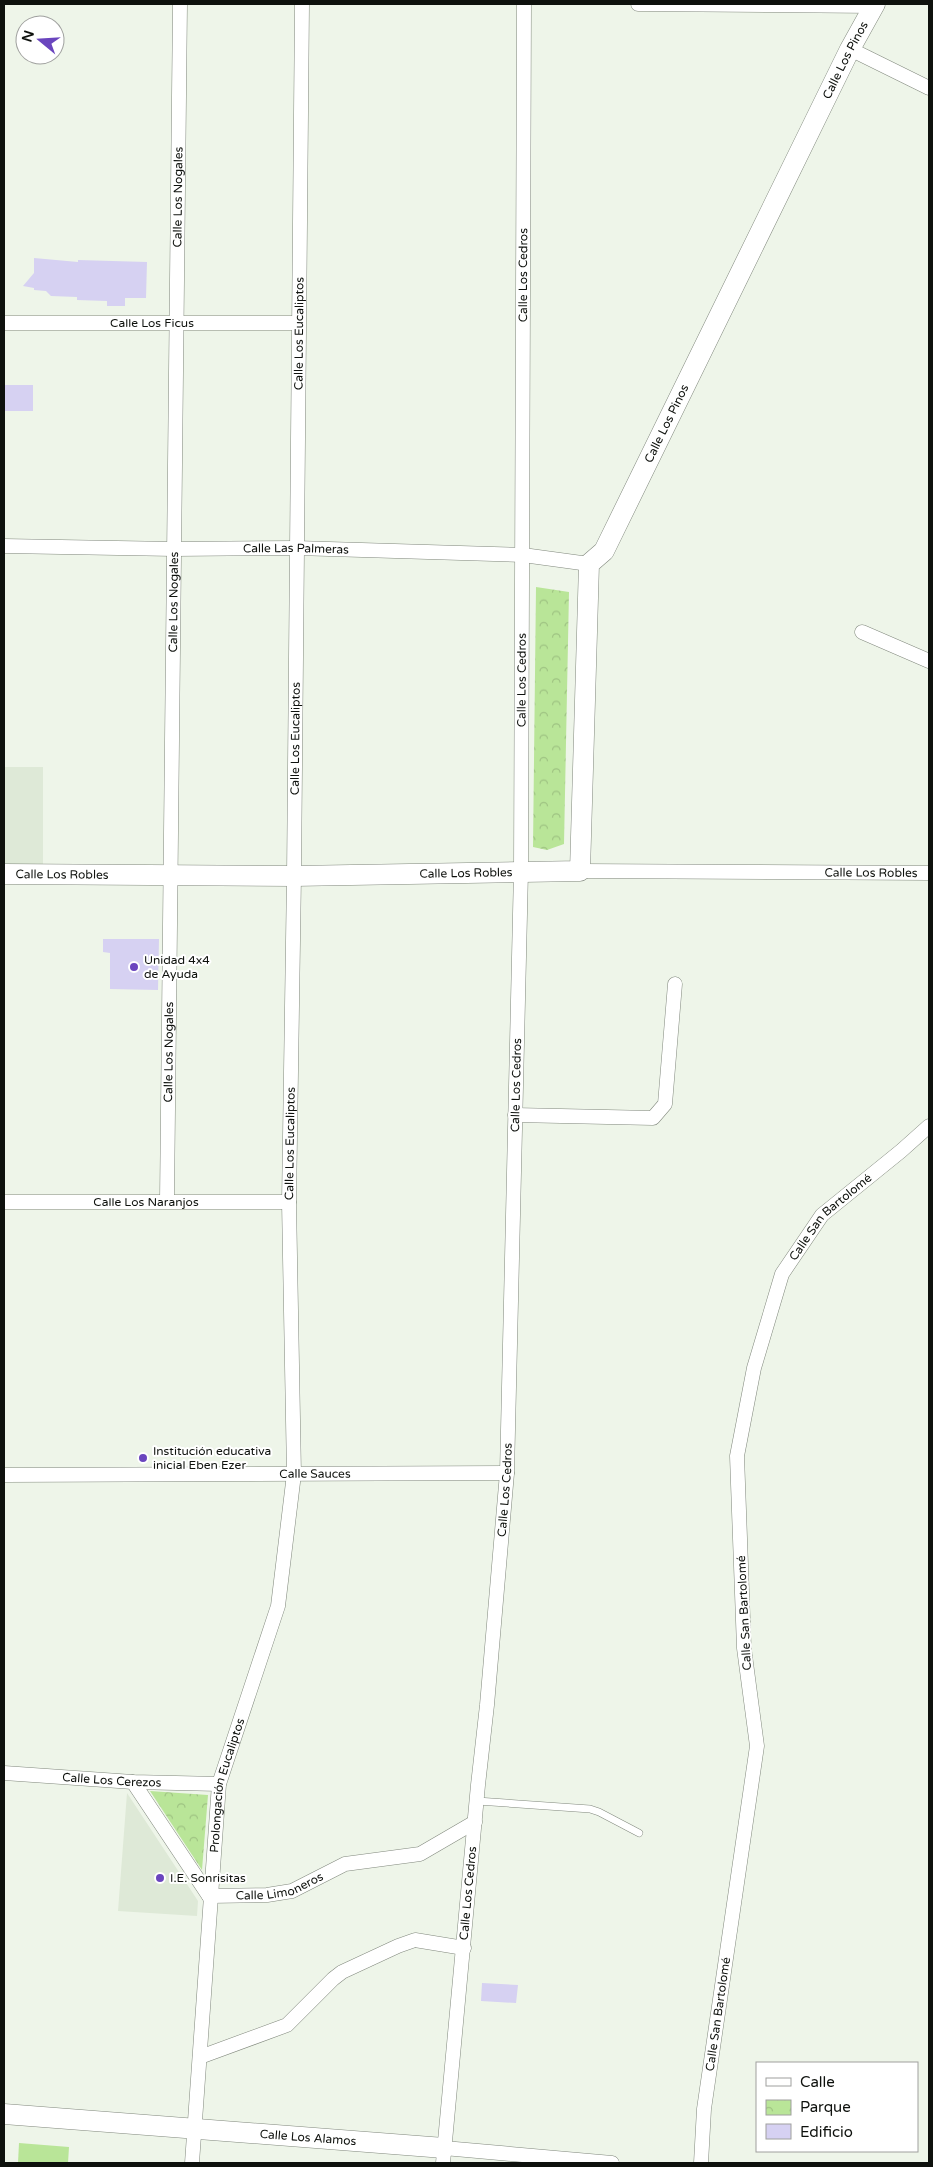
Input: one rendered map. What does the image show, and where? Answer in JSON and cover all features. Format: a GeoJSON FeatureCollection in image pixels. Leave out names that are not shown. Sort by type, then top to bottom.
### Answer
{"type":"FeatureCollection","features":[{"type":"Feature","properties":{"kind":"street","name":"Calle Los Nogales"},"geometry":{"type":"LineString","coordinates":[[166,1201],[180,4]]}},
{"type":"Feature","properties":{"kind":"street","name":"Calle Los Eucaliptos"},"geometry":{"type":"LineString","coordinates":[[294,1474],[290,1202],[302,4]]}},
{"type":"Feature","properties":{"kind":"street","name":"Calle Los Cedros"},"geometry":{"type":"LineString","coordinates":[[443,2156],[487,1705],[507,1473],[521,871],[524,4]]}},
{"type":"Feature","properties":{"kind":"street"},"geometry":{"type":"LineString","coordinates":[[638,4],[875,5]]}},
{"type":"Feature","properties":{"kind":"street","name":"Calle Los Pinos"},"geometry":{"type":"LineString","coordinates":[[589,564],[604,551],[850,49],[875,5]]}},
{"type":"Feature","properties":{"kind":"street"},"geometry":{"type":"LineString","coordinates":[[850,49],[929,88]]}},
{"type":"Feature","properties":{"kind":"street","name":"Calle Los Ficus"},"geometry":{"type":"LineString","coordinates":[[4,323],[298,323]]}},
{"type":"Feature","properties":{"kind":"street","name":"Calle Las Palmeras"},"geometry":{"type":"LineString","coordinates":[[4,546],[174,549],[296,548],[523,555],[589,564]]}},
{"type":"Feature","properties":{"kind":"street"},"geometry":{"type":"LineString","coordinates":[[580,871],[589,564]]}},
{"type":"Feature","properties":{"kind":"street"},"geometry":{"type":"LineString","coordinates":[[862,632],[929,661]]}},
{"type":"Feature","properties":{"kind":"street","name":"Calle Los Robles"},"geometry":{"type":"LineString","coordinates":[[4,874],[294,876],[521,871],[929,873]]}},
{"type":"Feature","properties":{"kind":"street"},"geometry":{"type":"LineString","coordinates":[[515,1115],[653,1118],[665,1104],[675,984]]}},
{"type":"Feature","properties":{"kind":"street","name":"Calle San Bartolomé"},"geometry":{"type":"LineString","coordinates":[[701,2163],[704,2109],[757,1746],[744,1648],[737,1456],[754,1368],[782,1274],[822,1215],[929,1126]]}},
{"type":"Feature","properties":{"kind":"street","name":"Calle Los Naranjos"},"geometry":{"type":"LineString","coordinates":[[4,1202],[290,1202]]}},
{"type":"Feature","properties":{"kind":"street","name":"Calle Sauces"},"geometry":{"type":"LineString","coordinates":[[4,1475],[507,1473]]}},
{"type":"Feature","properties":{"kind":"street","name":"Prolongación Eucaliptos"},"geometry":{"type":"LineString","coordinates":[[192,2163],[209,1896],[219,1784],[278,1606],[294,1474]]}},
{"type":"Feature","properties":{"kind":"street","name":"Calle Los Cerezos"},"geometry":{"type":"LineString","coordinates":[[4,1773],[133,1782],[219,1784]]}},
{"type":"Feature","properties":{"kind":"street"},"geometry":{"type":"LineString","coordinates":[[133,1782],[209,1896]]}},
{"type":"Feature","properties":{"kind":"street","name":"Calle Limoneros"},"geometry":{"type":"LineString","coordinates":[[209,1896],[267,1895],[292,1891],[345,1864],[420,1854],[475,1822]]}},
{"type":"Feature","properties":{"kind":"street"},"geometry":{"type":"LineString","coordinates":[[200,2056],[287,2025],[332,1979],[342,1972],[398,1946],[415,1940],[464,1948]]}},
{"type":"Feature","properties":{"kind":"street","name":"Calle Los Alamos"},"geometry":{"type":"LineString","coordinates":[[4,2114],[195,2128],[443,2156],[612,2163]]}},
{"type":"Feature","properties":{"kind":"lane"},"geometry":{"type":"LineString","coordinates":[[477,1801],[590,1809],[600,1812],[639,1833]]}},
{"type":"Feature","properties":{"kind":"shaded area"},"geometry":{"type":"Polygon","coordinates":[[[4,767],[43,767],[43,867],[4,867],[4,767]]]}},
{"type":"Feature","properties":{"kind":"shaded area"},"geometry":{"type":"Polygon","coordinates":[[[127,1793],[198,1901],[197,1916],[118,1911],[127,1793]]]}},
{"type":"Feature","properties":{"kind":"green space"},"geometry":{"type":"Polygon","coordinates":[[[536,587],[569,592],[564,844],[547,850],[533,847],[536,587]]]}},
{"type":"Feature","properties":{"kind":"green space"},"geometry":{"type":"Polygon","coordinates":[[[150,1791],[208,1795],[202,1870],[150,1791]]]}},
{"type":"Feature","properties":{"kind":"green space"},"geometry":{"type":"Polygon","coordinates":[[[19,2143],[69,2147],[68,2163],[18,2163],[19,2143]]]}},
{"type":"Feature","properties":{"kind":"building"},"geometry":{"type":"Polygon","coordinates":[[[34,258],[78,262],[78,260],[147,262],[146,298],[125,298],[125,306],[107,306],[107,301],[77,300],[77,297],[51,296],[46,291],[34,290],[34,288],[23,286],[34,273],[34,258]]]}},
{"type":"Feature","properties":{"kind":"building"},"geometry":{"type":"Polygon","coordinates":[[[4,385],[33,385],[33,411],[4,411],[4,385]]]}},
{"type":"Feature","properties":{"kind":"building","name":"Unidad 4x4 de Ayuda"},"geometry":{"type":"Polygon","coordinates":[[[103,939],[159,939],[158,990],[110,989],[110,953],[103,952],[103,939]]]}},
{"type":"Feature","properties":{"kind":"building"},"geometry":{"type":"Polygon","coordinates":[[[482,1983],[518,1985],[516,2003],[481,2001],[482,1983]]]}},
{"type":"Feature","properties":{"kind":"place","name":"Unidad 4x4 de Ayuda"},"geometry":{"type":"Point","coordinates":[134,967]}},
{"type":"Feature","properties":{"kind":"place","name":"Institución educativa inicial Eben Ezer"},"geometry":{"type":"Point","coordinates":[143,1458]}},
{"type":"Feature","properties":{"kind":"place","name":"I.E. Sonrisitas"},"geometry":{"type":"Point","coordinates":[160,1878]}}]}
